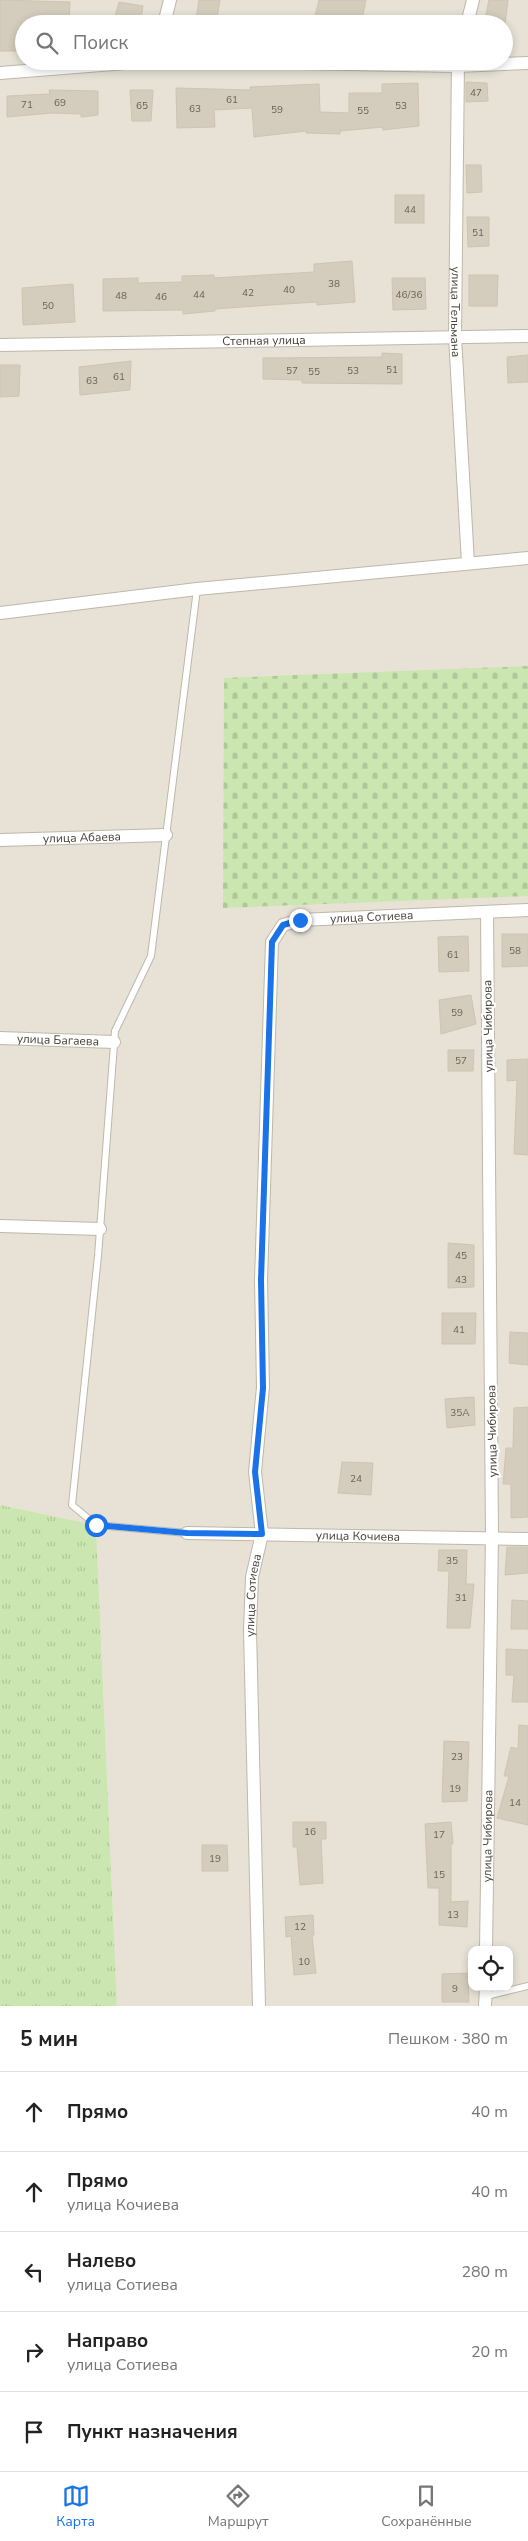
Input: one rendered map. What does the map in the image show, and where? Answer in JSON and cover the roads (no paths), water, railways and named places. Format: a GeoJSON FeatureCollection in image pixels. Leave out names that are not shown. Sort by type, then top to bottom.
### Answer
{"type":"FeatureCollection","features":[{"type":"Feature","properties":{"kind":"street"},"geometry":{"type":"LineString","coordinates":[[166,15],[170,0]]}},
{"type":"Feature","properties":{"kind":"street"},"geometry":{"type":"LineString","coordinates":[[469,15],[473,0]]}},
{"type":"Feature","properties":{"kind":"street"},"geometry":{"type":"LineString","coordinates":[[513,63],[528,63]]}},
{"type":"Feature","properties":{"kind":"street"},"geometry":{"type":"LineString","coordinates":[[0,73],[38,70]]}},
{"type":"Feature","properties":{"kind":"street","name":"улица Тельмана"},"geometry":{"type":"LineString","coordinates":[[458,70],[455,338],[468,563]]}},
{"type":"Feature","properties":{"kind":"street","name":"Степная улица"},"geometry":{"type":"LineString","coordinates":[[0,345],[528,336]]}},
{"type":"Feature","properties":{"kind":"street"},"geometry":{"type":"LineString","coordinates":[[0,613],[197,589],[528,558]]}},
{"type":"Feature","properties":{"kind":"street","name":"улица Абаева"},"geometry":{"type":"LineString","coordinates":[[0,840],[166,835]]}},
{"type":"Feature","properties":{"kind":"street","name":"улица Сотиева"},"geometry":{"type":"LineString","coordinates":[[259,2006],[250,1630],[252,1577],[262,1534],[255,1472],[263,1388],[261,1280],[272,942],[283,925],[300,920],[528,910]]}},
{"type":"Feature","properties":{"kind":"street","name":"улица Чибирова"},"geometry":{"type":"LineString","coordinates":[[486,1946],[492,1536],[487,912]]}},
{"type":"Feature","properties":{"kind":"street","name":"улица Багаева"},"geometry":{"type":"LineString","coordinates":[[0,1038],[114,1042]]}},
{"type":"Feature","properties":{"kind":"street"},"geometry":{"type":"LineString","coordinates":[[0,1226],[100,1229]]}},
{"type":"Feature","properties":{"kind":"street","name":"улица Кочиева"},"geometry":{"type":"LineString","coordinates":[[187,1533],[528,1538]]}},
{"type":"Feature","properties":{"kind":"lane"},"geometry":{"type":"LineString","coordinates":[[187,1533],[96,1525],[72,1505],[100,1229],[115,1031],[151,956],[197,589]]}},
{"type":"Feature","properties":{"kind":"lane"},"geometry":{"type":"LineString","coordinates":[[486,1996],[528,1986]]}}]}
